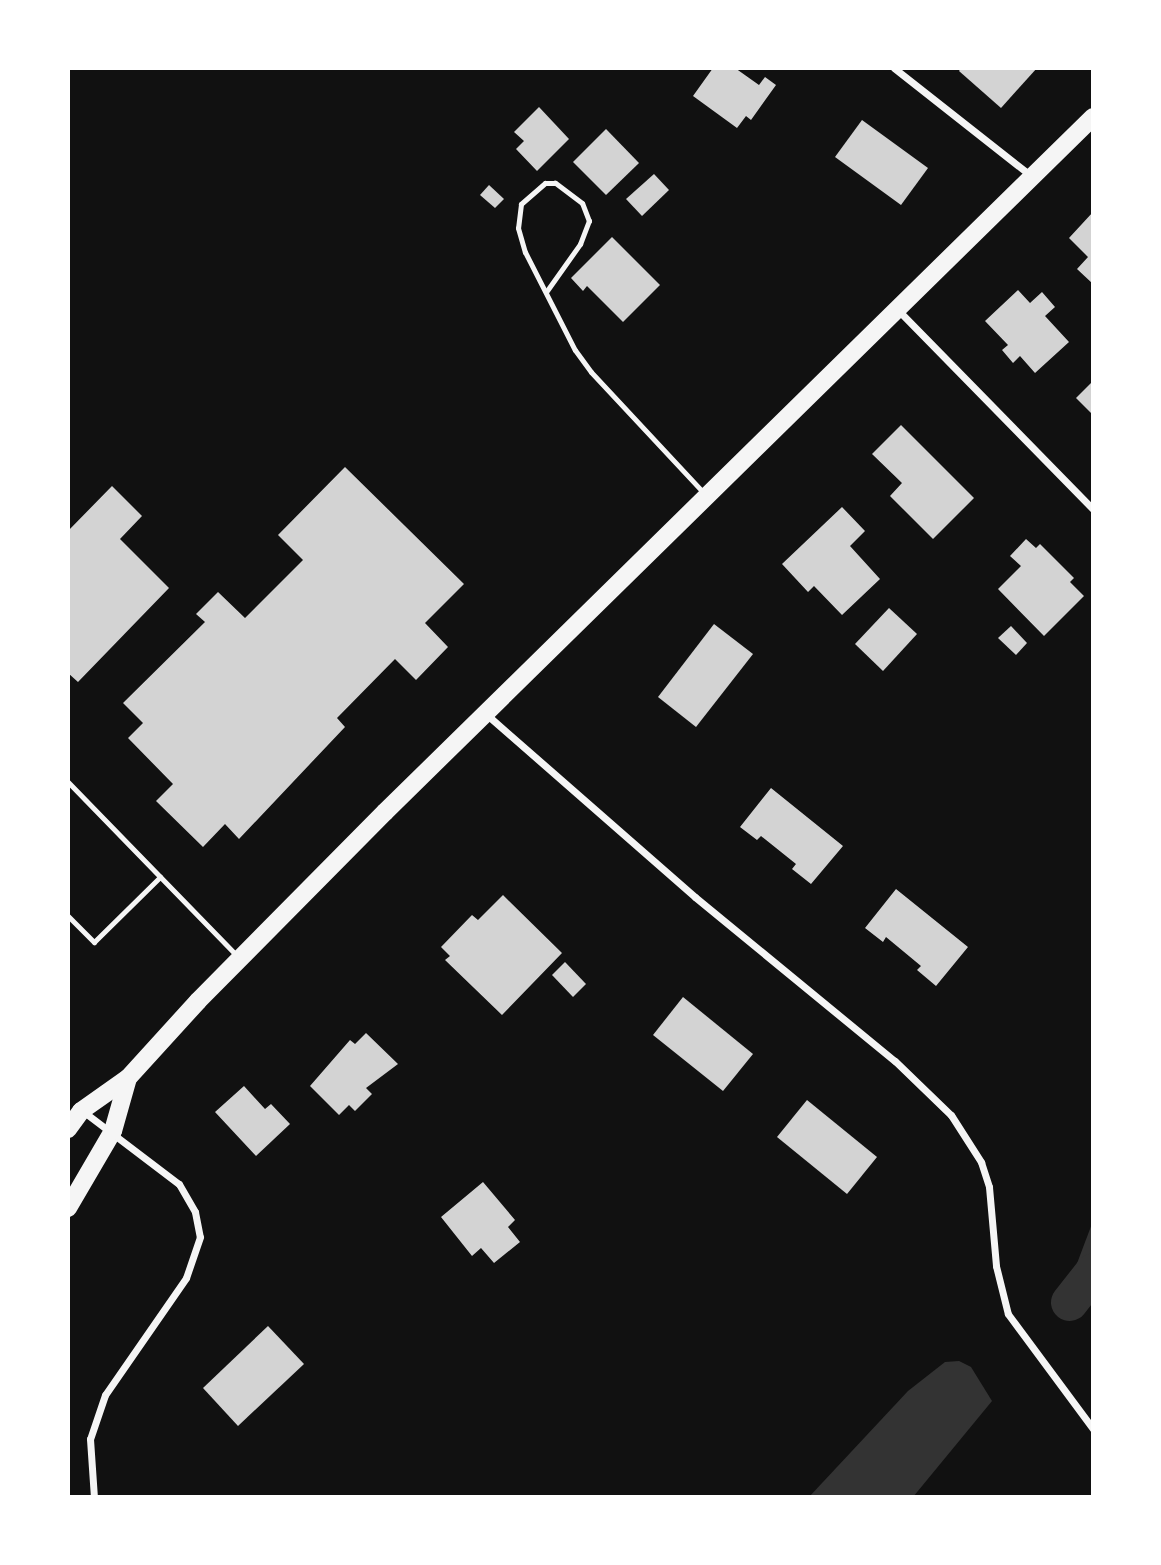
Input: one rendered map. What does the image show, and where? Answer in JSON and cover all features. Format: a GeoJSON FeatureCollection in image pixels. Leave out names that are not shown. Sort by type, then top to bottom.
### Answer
{"type":"FeatureCollection","features":[{"type":"Feature","properties":{"kind":"main road"},"geometry":{"type":"LineString","coordinates":[[68,1129],[81,1111],[128,1079],[239,958],[706,495],[1093,117]]}},
{"type":"Feature","properties":{"kind":"main road"},"geometry":{"type":"LineString","coordinates":[[70,1200],[113,1131],[128,1079]]}},
{"type":"Feature","properties":{"kind":"street"},"geometry":{"type":"LineString","coordinates":[[894,68],[1032,177]]}},
{"type":"Feature","properties":{"kind":"street"},"geometry":{"type":"LineString","coordinates":[[897,308],[1093,509]]}},
{"type":"Feature","properties":{"kind":"street"},"geometry":{"type":"LineString","coordinates":[[485,713],[695,897],[895,1061],[951,1115],[986,1176],[998,1282],[1008,1314],[1093,1429]]}},
{"type":"Feature","properties":{"kind":"street"},"geometry":{"type":"LineString","coordinates":[[81,1111],[113,1131],[179,1184],[195,1212],[200,1237],[186,1278],[105,1395],[90,1439],[94,1497]]}},
{"type":"Feature","properties":{"kind":"lane"},"geometry":{"type":"LineString","coordinates":[[546,292],[580,244],[589,221],[582,203],[555,183],[545,183],[528,194],[518,213],[525,252],[546,292],[590,372],[706,495]]}},
{"type":"Feature","properties":{"kind":"lane"},"geometry":{"type":"LineString","coordinates":[[68,782],[239,958]]}},
{"type":"Feature","properties":{"kind":"lane"},"geometry":{"type":"LineString","coordinates":[[68,916],[94,942],[160,877]]}},
{"type":"Feature","properties":{"kind":"shaded area"},"geometry":{"type":"Polygon","coordinates":[[[1093,1221],[1093,1294],[1075,1311],[1067,1290],[1093,1221]]]}},
{"type":"Feature","properties":{"kind":"shaded area"},"geometry":{"type":"Polygon","coordinates":[[[959,1361],[971,1367],[992,1401],[913,1497],[809,1497],[908,1391],[945,1362],[959,1361]]]}},
{"type":"Feature","properties":{"kind":"building"},"geometry":{"type":"Polygon","coordinates":[[[713,68],[735,68],[759,85],[765,77],[776,85],[751,120],[746,116],[737,128],[693,96],[713,68]]]}},
{"type":"Feature","properties":{"kind":"building"},"geometry":{"type":"Polygon","coordinates":[[[961,68],[1037,68],[1001,108],[959,71],[961,68]]]}},
{"type":"Feature","properties":{"kind":"building"},"geometry":{"type":"Polygon","coordinates":[[[539,107],[569,139],[537,171],[516,149],[524,141],[514,132],[539,107]]]}},
{"type":"Feature","properties":{"kind":"building"},"geometry":{"type":"Polygon","coordinates":[[[862,120],[928,168],[901,205],[835,157],[862,120]]]}},
{"type":"Feature","properties":{"kind":"building"},"geometry":{"type":"Polygon","coordinates":[[[606,129],[639,163],[606,195],[573,162],[606,129]]]}},
{"type":"Feature","properties":{"kind":"building"},"geometry":{"type":"Polygon","coordinates":[[[654,174],[669,190],[642,216],[626,199],[654,174]]]}},
{"type":"Feature","properties":{"kind":"building"},"geometry":{"type":"Polygon","coordinates":[[[489,185],[504,199],[495,208],[480,195],[489,185]]]}},
{"type":"Feature","properties":{"kind":"building"},"geometry":{"type":"Polygon","coordinates":[[[1093,212],[1093,284],[1077,269],[1088,257],[1069,238],[1093,212]]]}},
{"type":"Feature","properties":{"kind":"building"},"geometry":{"type":"Polygon","coordinates":[[[612,237],[660,285],[623,322],[587,286],[583,291],[571,278],[612,237]]]}},
{"type":"Feature","properties":{"kind":"building"},"geometry":{"type":"Polygon","coordinates":[[[1018,290],[1030,303],[1042,292],[1055,307],[1045,316],[1069,342],[1035,373],[1020,356],[1013,363],[1002,350],[1008,345],[985,321],[1018,290]]]}},
{"type":"Feature","properties":{"kind":"building"},"geometry":{"type":"Polygon","coordinates":[[[1093,381],[1093,415],[1076,398],[1093,381]]]}},
{"type":"Feature","properties":{"kind":"building"},"geometry":{"type":"Polygon","coordinates":[[[901,425],[974,498],[933,539],[890,496],[902,483],[872,454],[901,425]]]}},
{"type":"Feature","properties":{"kind":"building"},"geometry":{"type":"Polygon","coordinates":[[[345,467],[464,584],[425,623],[448,647],[416,680],[395,659],[337,718],[345,727],[239,839],[225,824],[203,847],[156,801],[173,784],[128,738],[143,723],[123,703],[205,622],[196,614],[218,592],[245,618],[303,560],[278,535],[345,467]]]}},
{"type":"Feature","properties":{"kind":"building"},"geometry":{"type":"Polygon","coordinates":[[[112,486],[142,516],[120,539],[169,588],[78,682],[68,673],[68,531],[112,486]]]}},
{"type":"Feature","properties":{"kind":"building"},"geometry":{"type":"Polygon","coordinates":[[[842,507],[865,531],[850,546],[880,579],[842,615],[814,586],[808,592],[782,564],[842,507]]]}},
{"type":"Feature","properties":{"kind":"building"},"geometry":{"type":"Polygon","coordinates":[[[1026,539],[1036,548],[1040,544],[1074,578],[1070,582],[1084,596],[1044,636],[998,589],[1021,566],[1010,556],[1026,539]]]}},
{"type":"Feature","properties":{"kind":"building"},"geometry":{"type":"Polygon","coordinates":[[[889,608],[917,634],[883,671],[855,644],[889,608]]]}},
{"type":"Feature","properties":{"kind":"building"},"geometry":{"type":"Polygon","coordinates":[[[714,624],[753,654],[696,727],[658,697],[714,624]]]}},
{"type":"Feature","properties":{"kind":"building"},"geometry":{"type":"Polygon","coordinates":[[[1011,626],[1027,643],[1016,655],[998,638],[1011,626]]]}},
{"type":"Feature","properties":{"kind":"building"},"geometry":{"type":"Polygon","coordinates":[[[771,788],[843,846],[811,884],[792,869],[796,864],[761,836],[757,840],[740,827],[771,788]]]}},
{"type":"Feature","properties":{"kind":"building"},"geometry":{"type":"Polygon","coordinates":[[[896,889],[968,947],[936,986],[917,970],[921,966],[886,937],[883,942],[865,928],[896,889]]]}},
{"type":"Feature","properties":{"kind":"building"},"geometry":{"type":"Polygon","coordinates":[[[503,895],[562,953],[502,1015],[445,960],[450,956],[441,947],[472,915],[478,920],[503,895]]]}},
{"type":"Feature","properties":{"kind":"building"},"geometry":{"type":"Polygon","coordinates":[[[565,962],[586,984],[573,997],[552,975],[565,962]]]}},
{"type":"Feature","properties":{"kind":"building"},"geometry":{"type":"Polygon","coordinates":[[[683,997],[753,1054],[723,1091],[653,1035],[683,997]]]}},
{"type":"Feature","properties":{"kind":"building"},"geometry":{"type":"Polygon","coordinates":[[[366,1033],[398,1064],[366,1088],[372,1094],[355,1111],[349,1105],[339,1115],[310,1086],[350,1040],[355,1044],[366,1033]]]}},
{"type":"Feature","properties":{"kind":"building"},"geometry":{"type":"Polygon","coordinates":[[[244,1086],[265,1109],[271,1104],[290,1124],[256,1156],[215,1112],[244,1086]]]}},
{"type":"Feature","properties":{"kind":"building"},"geometry":{"type":"Polygon","coordinates":[[[807,1100],[877,1157],[847,1194],[777,1137],[807,1100]]]}},
{"type":"Feature","properties":{"kind":"building"},"geometry":{"type":"Polygon","coordinates":[[[483,1182],[515,1220],[508,1227],[520,1242],[494,1263],[481,1248],[472,1256],[441,1217],[483,1182]]]}},
{"type":"Feature","properties":{"kind":"building"},"geometry":{"type":"Polygon","coordinates":[[[268,1326],[304,1364],[238,1426],[203,1388],[268,1326]]]}},
{"type":"Feature","properties":{"kind":"waterway"},"geometry":{"type":"LineString","coordinates":[[1069,1302],[1093,1271]]}}]}
